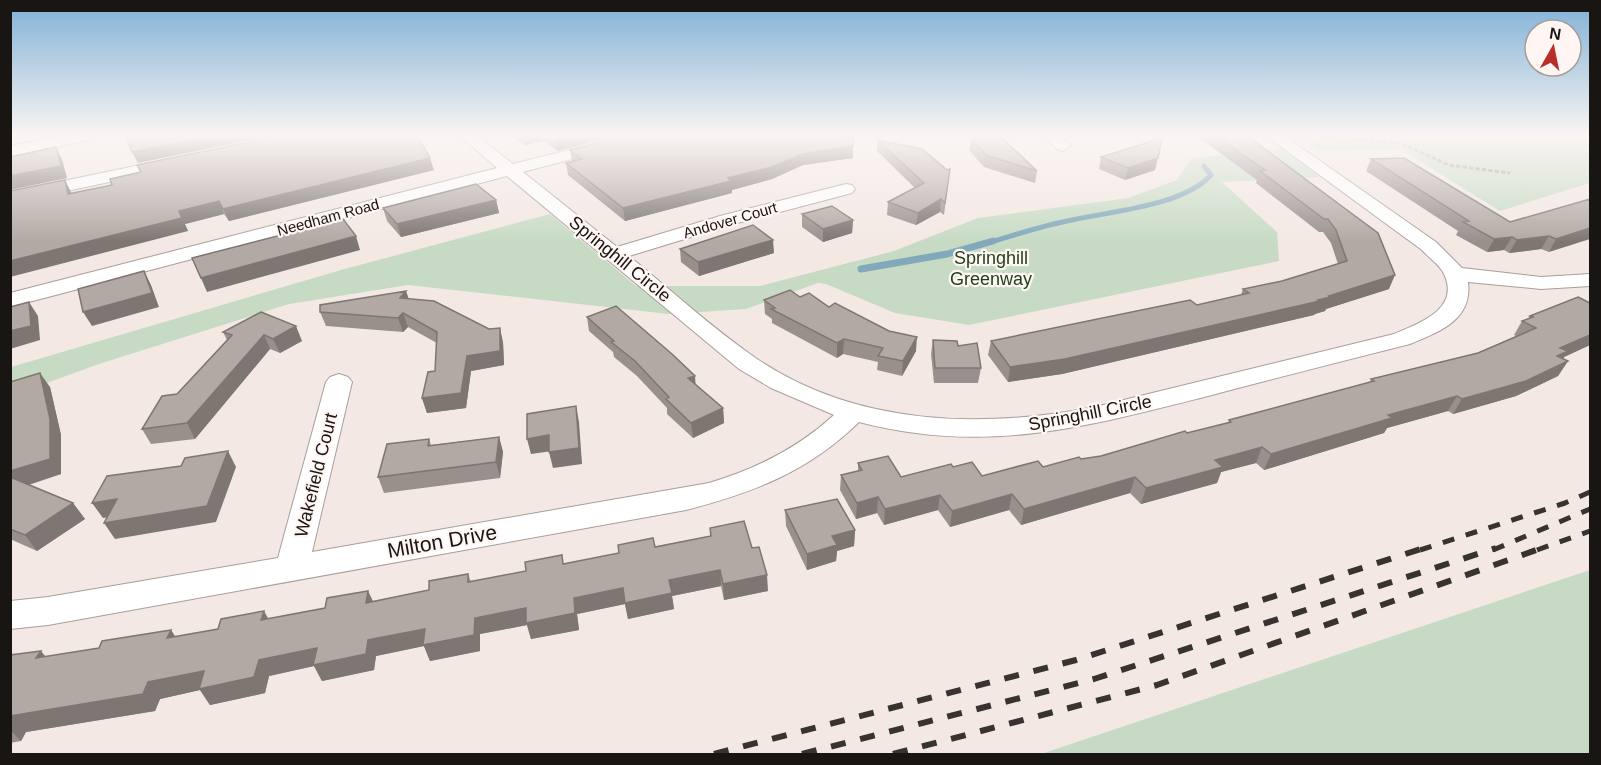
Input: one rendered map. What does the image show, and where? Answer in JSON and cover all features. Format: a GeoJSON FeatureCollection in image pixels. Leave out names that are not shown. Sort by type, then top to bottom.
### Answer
{"type":"FeatureCollection","features":[{"type":"Feature","properties":{"kind":"street"},"geometry":{"type":"LineString","coordinates":[[10,198],[139,171]]}},
{"type":"Feature","properties":{"kind":"street","name":"Needham Road"},"geometry":{"type":"LineString","coordinates":[[10,300],[506,171]]}},
{"type":"Feature","properties":{"kind":"street","name":"Springhill Circle"},"geometry":{"type":"LineString","coordinates":[[510,171],[757,370],[801,393],[852,413],[917,425],[991,429],[1039,425],[1103,414],[1410,335],[1437,325],[1453,309],[1457,297],[1455,274]]}},
{"type":"Feature","properties":{"kind":"street"},"geometry":{"type":"LineString","coordinates":[[1323,171],[1429,246],[1455,274],[1541,283],[1590,280]]}},
{"type":"Feature","properties":{"kind":"street","name":"Andover Court"},"geometry":{"type":"LineString","coordinates":[[615,254],[750,214],[846,189]]}},
{"type":"Feature","properties":{"kind":"street","name":"Wakefield Court"},"geometry":{"type":"LineString","coordinates":[[292,568],[339,382]]}},
{"type":"Feature","properties":{"kind":"street","name":"Milton Drive"},"geometry":{"type":"LineString","coordinates":[[10,615],[48,611],[686,499],[732,488],[791,462],[818,444],[852,413]]}},
{"type":"Feature","properties":{"kind":"path"},"geometry":{"type":"LineString","coordinates":[[1493,171],[1510,173]]}},
{"type":"Feature","properties":{"kind":"green space","name":"Springhill Greenway"},"geometry":{"type":"Polygon","coordinates":[[[1183,171],[1311,171],[1319,177],[1222,182],[1277,232],[1279,261],[969,325],[895,313],[826,284],[818,283],[746,309],[669,314],[408,285],[289,304],[99,364],[11,396],[11,367],[341,270],[550,214],[636,286],[760,286],[894,251],[978,218],[1128,198],[1177,180],[1183,171]]]}},
{"type":"Feature","properties":{"kind":"green space"},"geometry":{"type":"Polygon","coordinates":[[[1435,171],[1590,171],[1590,183],[1500,211],[1435,171]]]}},
{"type":"Feature","properties":{"kind":"green space"},"geometry":{"type":"Polygon","coordinates":[[[1590,570],[1590,754],[1041,754],[1590,570]]]}},
{"type":"Feature","properties":{"kind":"building"},"geometry":{"type":"Polygon","coordinates":[[[10,171],[37,171],[10,176],[10,171]]]}},
{"type":"Feature","properties":{"kind":"building"},"geometry":{"type":"Polygon","coordinates":[[[378,171],[223,209],[219,201],[179,211],[182,218],[10,261],[10,191],[65,180],[68,194],[112,185],[110,179],[141,172],[378,171]]]}},
{"type":"Feature","properties":{"kind":"building"},"geometry":{"type":"Polygon","coordinates":[[[576,171],[757,171],[728,178],[731,181],[623,208],[576,171]]]}},
{"type":"Feature","properties":{"kind":"building"},"geometry":{"type":"Polygon","coordinates":[[[911,171],[950,171],[945,203],[941,199],[918,213],[888,202],[924,183],[911,171]]]}},
{"type":"Feature","properties":{"kind":"building"},"geometry":{"type":"Polygon","coordinates":[[[1260,171],[1294,171],[1378,233],[1395,275],[1318,300],[1320,301],[1065,359],[1010,367],[991,341],[1190,300],[1197,305],[1249,293],[1243,289],[1282,281],[1347,261],[1336,230],[1328,219],[1324,219],[1260,171]]]}},
{"type":"Feature","properties":{"kind":"building"},"geometry":{"type":"Polygon","coordinates":[[[1389,171],[1425,171],[1510,222],[1590,199],[1590,228],[1556,239],[1549,236],[1517,240],[1512,237],[1494,239],[1463,222],[1469,221],[1389,171]]]}},
{"type":"Feature","properties":{"kind":"building"},"geometry":{"type":"Polygon","coordinates":[[[476,184],[496,200],[397,224],[383,208],[476,184]]]}},
{"type":"Feature","properties":{"kind":"building"},"geometry":{"type":"Polygon","coordinates":[[[832,206],[853,220],[823,229],[802,214],[832,206]]]}},
{"type":"Feature","properties":{"kind":"building"},"geometry":{"type":"Polygon","coordinates":[[[343,219],[356,236],[201,278],[192,258],[343,219]]]}},
{"type":"Feature","properties":{"kind":"building"},"geometry":{"type":"Polygon","coordinates":[[[753,225],[773,240],[698,262],[680,249],[753,225]]]}},
{"type":"Feature","properties":{"kind":"building"},"geometry":{"type":"Polygon","coordinates":[[[144,271],[152,293],[83,312],[78,289],[144,271]]]}},
{"type":"Feature","properties":{"kind":"building"},"geometry":{"type":"Polygon","coordinates":[[[790,290],[800,297],[809,293],[829,307],[835,303],[889,331],[917,337],[903,361],[878,356],[883,348],[844,339],[837,343],[771,309],[775,308],[764,300],[790,290]]]}},
{"type":"Feature","properties":{"kind":"building"},"geometry":{"type":"Polygon","coordinates":[[[406,291],[400,298],[434,301],[489,329],[500,328],[500,351],[467,356],[461,393],[422,398],[428,372],[435,371],[437,332],[403,313],[398,318],[320,312],[320,305],[406,291]]]}},
{"type":"Feature","properties":{"kind":"building"},"geometry":{"type":"Polygon","coordinates":[[[1578,297],[1590,303],[1590,335],[1560,348],[1568,351],[1557,356],[1568,361],[1526,381],[1462,399],[1457,396],[1388,415],[1392,418],[1271,454],[1262,447],[1215,460],[1223,467],[1146,488],[1135,477],[1024,509],[1012,494],[952,511],[940,495],[885,509],[878,497],[857,503],[841,475],[862,470],[858,463],[888,456],[901,477],[951,464],[953,467],[972,462],[982,476],[1038,461],[1043,467],[1079,457],[1081,459],[1101,456],[1185,431],[1187,433],[1231,422],[1229,420],[1374,381],[1371,379],[1478,353],[1536,328],[1522,321],[1533,317],[1530,316],[1578,297]]]}},
{"type":"Feature","properties":{"kind":"building"},"geometry":{"type":"Polygon","coordinates":[[[29,302],[31,326],[10,331],[10,307],[29,302]]]}},
{"type":"Feature","properties":{"kind":"building"},"geometry":{"type":"Polygon","coordinates":[[[616,306],[672,354],[695,376],[688,378],[723,408],[691,423],[666,399],[669,397],[635,361],[611,342],[614,341],[587,317],[616,306]]]}},
{"type":"Feature","properties":{"kind":"building"},"geometry":{"type":"Polygon","coordinates":[[[261,312],[296,326],[273,339],[264,335],[187,423],[142,429],[162,396],[177,394],[232,335],[223,332],[261,312]]]}},
{"type":"Feature","properties":{"kind":"building"},"geometry":{"type":"Polygon","coordinates":[[[933,340],[957,341],[958,346],[977,343],[981,368],[935,368],[933,340]]]}},
{"type":"Feature","properties":{"kind":"building"},"geometry":{"type":"Polygon","coordinates":[[[40,373],[50,419],[50,459],[10,471],[10,382],[40,373]]]}},
{"type":"Feature","properties":{"kind":"building"},"geometry":{"type":"Polygon","coordinates":[[[576,406],[579,448],[549,452],[549,435],[527,439],[527,414],[576,406]]]}},
{"type":"Feature","properties":{"kind":"building"},"geometry":{"type":"Polygon","coordinates":[[[499,437],[496,462],[378,477],[387,444],[429,439],[428,446],[499,437]]]}},
{"type":"Feature","properties":{"kind":"building"},"geometry":{"type":"Polygon","coordinates":[[[228,451],[207,506],[104,523],[117,499],[92,503],[107,476],[181,466],[185,458],[228,451]]]}},
{"type":"Feature","properties":{"kind":"building"},"geometry":{"type":"Polygon","coordinates":[[[10,477],[73,503],[25,535],[10,529],[10,477]]]}},
{"type":"Feature","properties":{"kind":"building"},"geometry":{"type":"Polygon","coordinates":[[[837,499],[855,530],[832,536],[837,545],[807,554],[785,510],[837,499]]]}},
{"type":"Feature","properties":{"kind":"building"},"geometry":{"type":"Polygon","coordinates":[[[744,521],[752,548],[759,547],[767,575],[723,584],[720,570],[669,580],[672,593],[625,603],[623,588],[574,598],[575,613],[526,623],[526,608],[475,618],[474,635],[423,645],[425,629],[368,640],[366,654],[313,665],[317,648],[259,660],[254,677],[199,689],[204,671],[148,682],[143,694],[10,716],[10,655],[41,651],[36,658],[99,648],[102,641],[171,630],[167,638],[218,629],[221,619],[264,611],[261,620],[325,608],[327,598],[368,591],[366,603],[429,590],[429,581],[468,574],[468,582],[526,571],[525,562],[562,555],[563,564],[619,553],[618,545],[653,538],[655,547],[711,536],[710,528],[744,521]]]}},
{"type":"Feature","properties":{"kind":"waterway"},"geometry":{"type":"LineString","coordinates":[[987,243],[1051,225],[1165,200],[1199,185],[1211,175],[1208,171]]}},
{"type":"Feature","properties":{"kind":"waterway"},"geometry":{"type":"LineString","coordinates":[[861,269],[947,254],[993,241]]}},
{"type":"Feature","properties":{"kind":"railway"},"geometry":{"type":"LineString","coordinates":[[1420,550],[1565,503],[1590,492]]}},
{"type":"Feature","properties":{"kind":"railway"},"geometry":{"type":"LineString","coordinates":[[1493,550],[1590,509]]}},
{"type":"Feature","properties":{"kind":"railway"},"geometry":{"type":"LineString","coordinates":[[1537,550],[1590,531]]}},
{"type":"Feature","properties":{"kind":"railway"},"geometry":{"type":"LineString","coordinates":[[714,754],[1076,660],[1424,548]]}},
{"type":"Feature","properties":{"kind":"railway"},"geometry":{"type":"LineString","coordinates":[[802,754],[1094,679],[1496,548]]}},
{"type":"Feature","properties":{"kind":"railway"},"geometry":{"type":"LineString","coordinates":[[893,754],[1157,685],[1542,548]]}}]}
